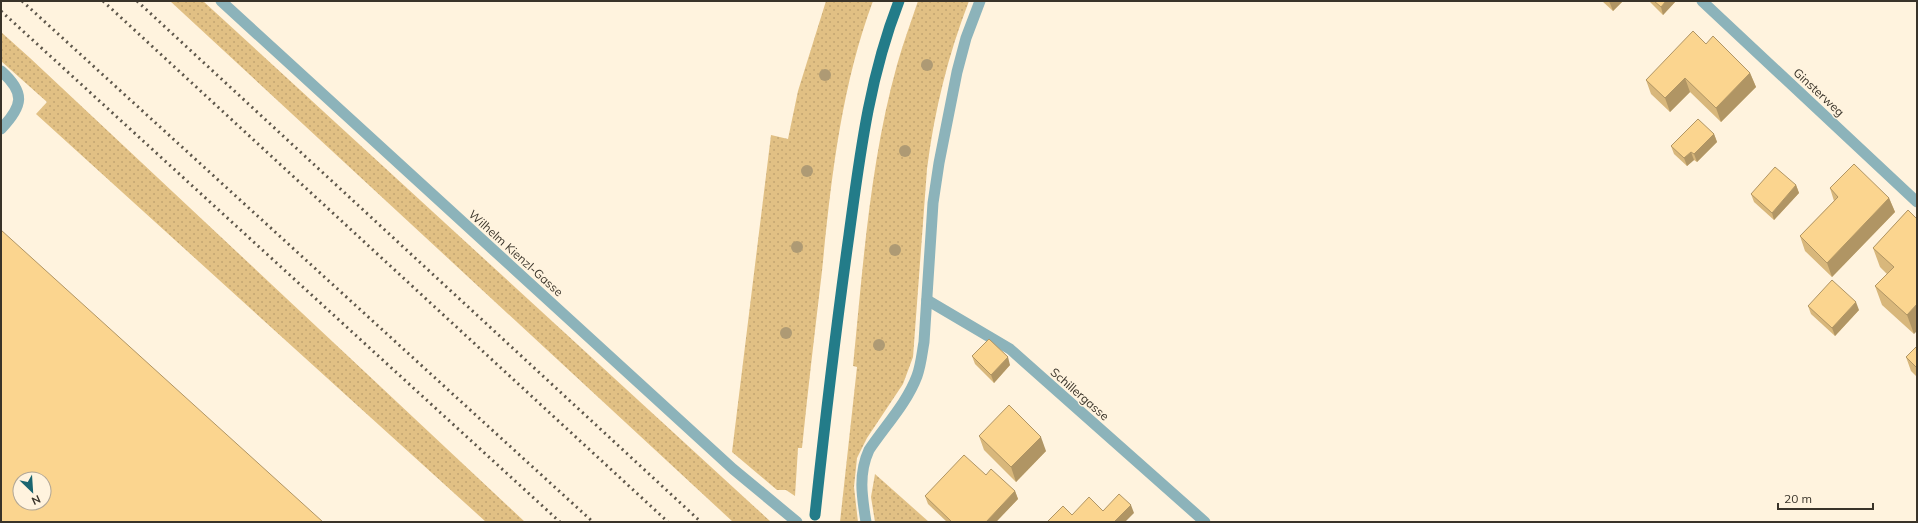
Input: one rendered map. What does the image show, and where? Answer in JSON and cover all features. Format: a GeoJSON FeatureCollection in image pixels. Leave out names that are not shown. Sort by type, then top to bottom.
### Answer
{"type":"FeatureCollection","features":[{"type":"Feature","properties":{"kind":"main road"},"geometry":{"type":"LineString","coordinates":[[815,515],[831,364],[865,119],[878,66],[899,1]]}},
{"type":"Feature","properties":{"kind":"street","name":"Wilhelm Kienzl-Gasse"},"geometry":{"type":"LineString","coordinates":[[221,1],[733,469],[795,520]]}},
{"type":"Feature","properties":{"kind":"street"},"geometry":{"type":"LineString","coordinates":[[866,522],[862,491],[862,468],[869,450],[902,404],[917,376],[924,342],[933,202],[938,163],[957,72],[966,38],[980,1]]}},
{"type":"Feature","properties":{"kind":"street","name":"Ginsterweg"},"geometry":{"type":"LineString","coordinates":[[1702,1],[1917,202]]}},
{"type":"Feature","properties":{"kind":"street"},"geometry":{"type":"LineString","coordinates":[[1,71],[15,86],[19,96],[18,106],[13,116],[1,129]]}},
{"type":"Feature","properties":{"kind":"street","name":"Schillergasse"},"geometry":{"type":"LineString","coordinates":[[927,300],[1010,349],[1205,522]]}},
{"type":"Feature","properties":{"kind":"shaded area"},"geometry":{"type":"Polygon","coordinates":[[[170,1],[203,1],[771,522],[733,522],[170,1]]]}},
{"type":"Feature","properties":{"kind":"shaded area"},"geometry":{"type":"Polygon","coordinates":[[[826,1],[873,1],[853,67],[839,134],[829,203],[802,448],[798,448],[795,496],[786,490],[777,490],[732,452],[771,135],[788,139],[798,91],[826,1]]]}},
{"type":"Feature","properties":{"kind":"shaded area"},"geometry":{"type":"Polygon","coordinates":[[[918,1],[969,1],[948,63],[930,148],[927,169],[913,357],[903,384],[867,438],[857,458],[854,487],[858,522],[840,522],[857,367],[853,366],[860,290],[874,176],[880,139],[899,57],[918,1]]]}},
{"type":"Feature","properties":{"kind":"shaded area"},"geometry":{"type":"Polygon","coordinates":[[[1,32],[525,522],[486,522],[36,114],[47,102],[1,61],[1,32]]]}},
{"type":"Feature","properties":{"kind":"shaded area"},"geometry":{"type":"Polygon","coordinates":[[[875,474],[929,522],[875,522],[871,497],[875,474]]]}},
{"type":"Feature","properties":{"kind":"building"},"geometry":{"type":"Polygon","coordinates":[[[1654,1],[1666,1],[1661,7],[1654,1]]]}},
{"type":"Feature","properties":{"kind":"building"},"geometry":{"type":"Polygon","coordinates":[[[1693,31],[1706,44],[1713,36],[1750,73],[1716,108],[1685,78],[1665,98],[1646,80],[1693,31]]]}},
{"type":"Feature","properties":{"kind":"building"},"geometry":{"type":"Polygon","coordinates":[[[1698,119],[1714,134],[1694,154],[1691,152],[1684,158],[1671,146],[1698,119]]]}},
{"type":"Feature","properties":{"kind":"building"},"geometry":{"type":"Polygon","coordinates":[[[1854,164],[1889,198],[1827,263],[1800,236],[1838,197],[1830,188],[1854,164]]]}},
{"type":"Feature","properties":{"kind":"building"},"geometry":{"type":"Polygon","coordinates":[[[1775,167],[1796,185],[1772,213],[1751,194],[1775,167]]]}},
{"type":"Feature","properties":{"kind":"building"},"geometry":{"type":"Polygon","coordinates":[[[1908,210],[1917,219],[1917,304],[1907,315],[1875,286],[1894,267],[1873,248],[1908,210]]]}},
{"type":"Feature","properties":{"kind":"building"},"geometry":{"type":"Polygon","coordinates":[[[1,230],[323,522],[1,522],[1,230]]]}},
{"type":"Feature","properties":{"kind":"building"},"geometry":{"type":"Polygon","coordinates":[[[1832,280],[1856,302],[1832,328],[1808,306],[1832,280]]]}},
{"type":"Feature","properties":{"kind":"building"},"geometry":{"type":"Polygon","coordinates":[[[989,339],[1008,357],[991,375],[972,356],[989,339]]]}},
{"type":"Feature","properties":{"kind":"building"},"geometry":{"type":"Polygon","coordinates":[[[1917,346],[1917,368],[1906,357],[1917,346]]]}},
{"type":"Feature","properties":{"kind":"building"},"geometry":{"type":"Polygon","coordinates":[[[1009,405],[1041,437],[1011,467],[979,436],[1009,405]]]}},
{"type":"Feature","properties":{"kind":"building"},"geometry":{"type":"Polygon","coordinates":[[[964,455],[986,475],[991,469],[1015,491],[986,522],[952,522],[925,496],[964,455]]]}},
{"type":"Feature","properties":{"kind":"building"},"geometry":{"type":"Polygon","coordinates":[[[1119,494],[1131,505],[1114,522],[1047,522],[1063,506],[1072,515],[1089,497],[1103,511],[1119,494]]]}},
{"type":"Feature","properties":{"kind":"railway"},"geometry":{"type":"LineString","coordinates":[[22,1],[593,522]]}},
{"type":"Feature","properties":{"kind":"railway"},"geometry":{"type":"LineString","coordinates":[[103,1],[668,522]]}},
{"type":"Feature","properties":{"kind":"railway"},"geometry":{"type":"LineString","coordinates":[[137,1],[701,522]]}},
{"type":"Feature","properties":{"kind":"railway"},"geometry":{"type":"LineString","coordinates":[[1,11],[560,522]]}}]}
